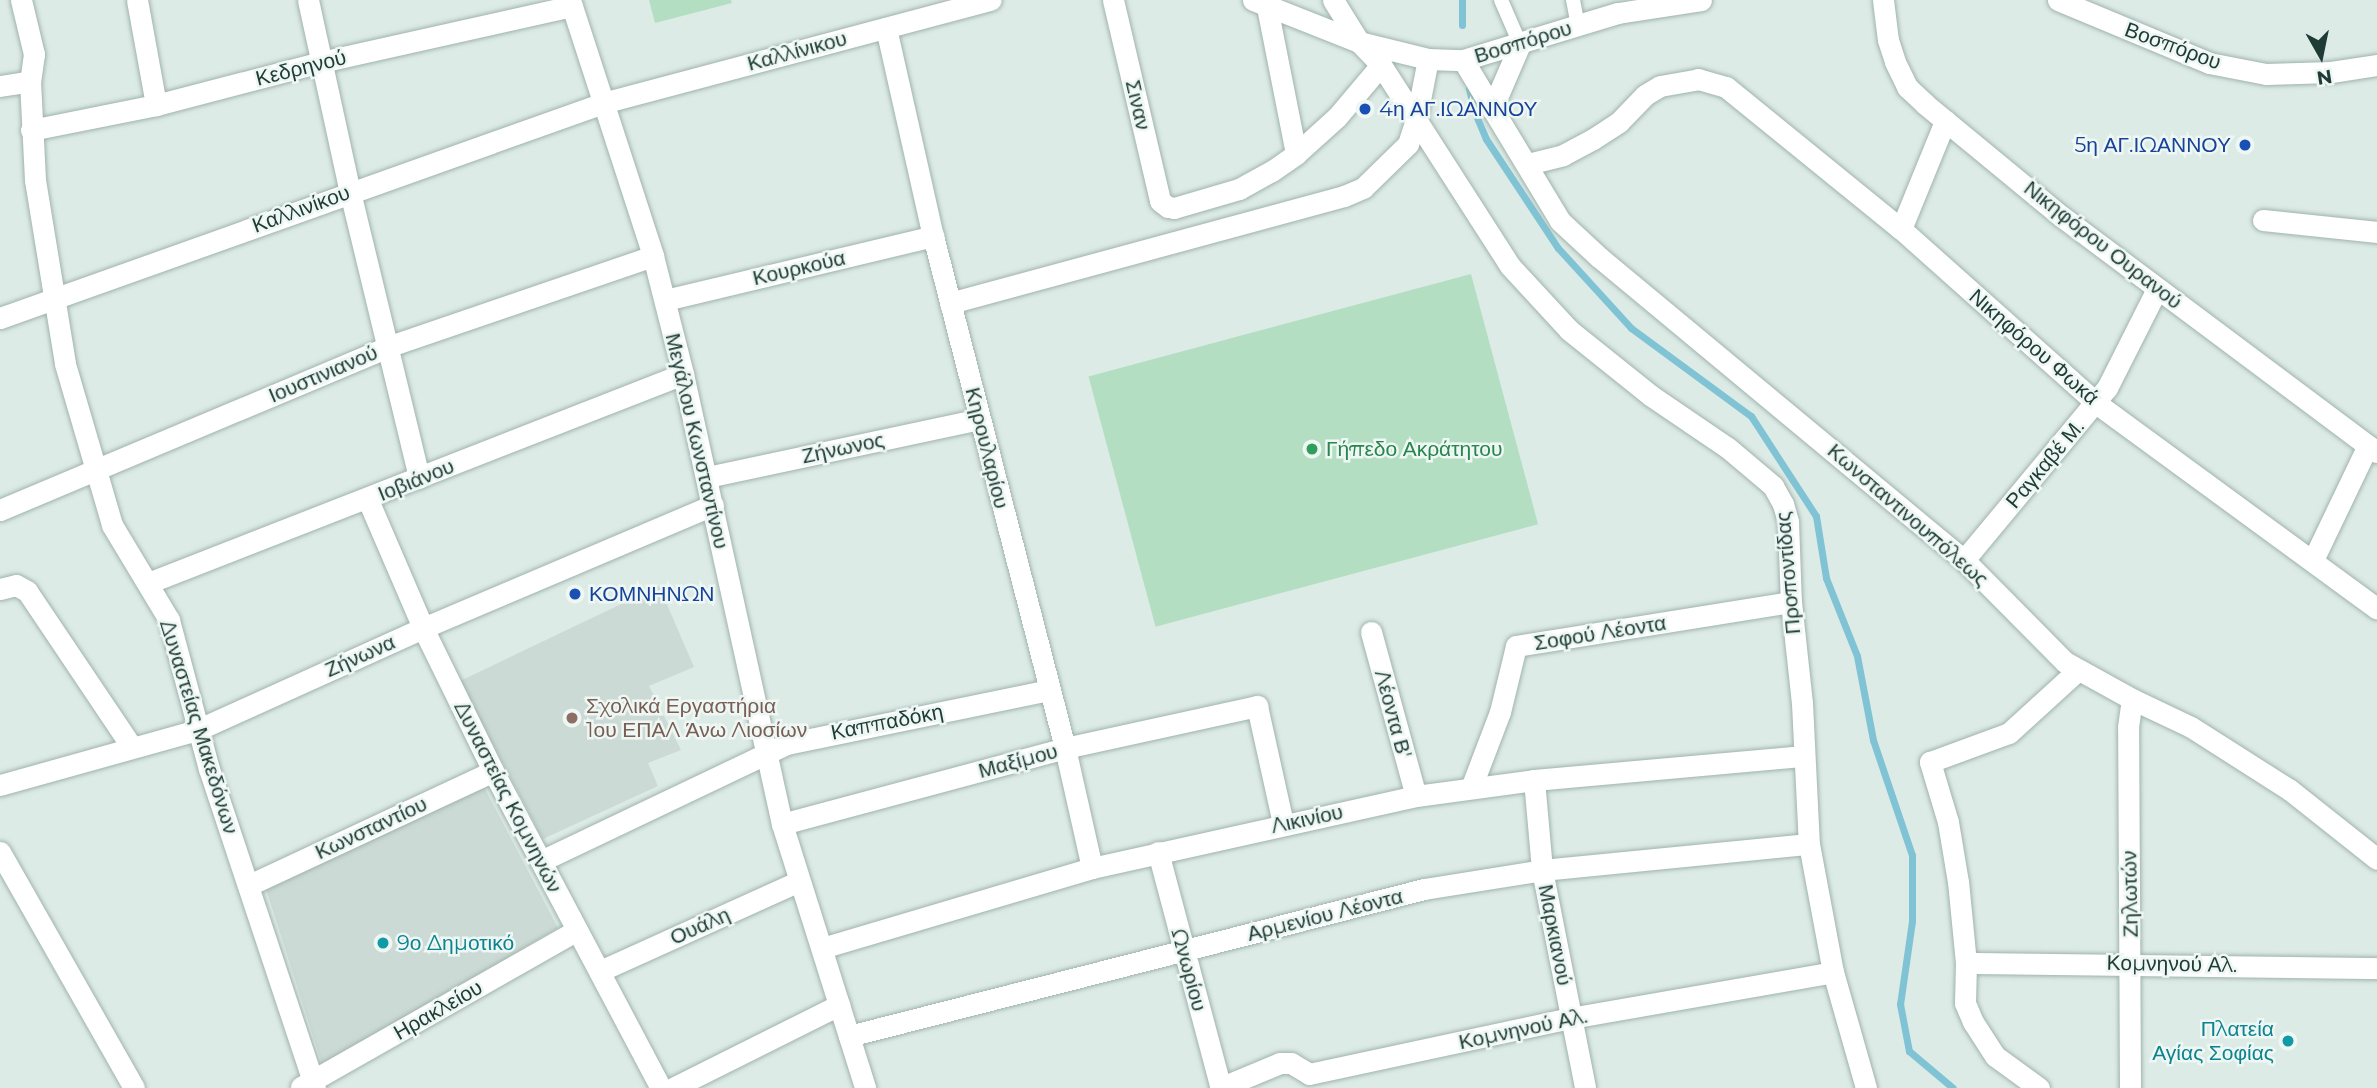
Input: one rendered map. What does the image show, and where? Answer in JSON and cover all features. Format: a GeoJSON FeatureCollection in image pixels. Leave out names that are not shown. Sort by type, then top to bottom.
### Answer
{"type":"FeatureCollection","features":[{"type":"Feature","properties":{"kind":"street","name":"Δυναστείας Μακεδόνων"},"geometry":{"type":"LineString","coordinates":[[20,0],[34,54],[30,81],[35,180],[65,363],[112,526],[169,620],[197,730],[249,885],[309,1086]]}},
{"type":"Feature","properties":{"kind":"street"},"geometry":{"type":"LineString","coordinates":[[137,0],[156,105]]}},
{"type":"Feature","properties":{"kind":"street"},"geometry":{"type":"LineString","coordinates":[[308,0],[349,192],[419,478]]}},
{"type":"Feature","properties":{"kind":"street","name":"Καλλίνικου"},"geometry":{"type":"LineString","coordinates":[[603,103],[991,0]]}},
{"type":"Feature","properties":{"kind":"street","name":"Σιναν"},"geometry":{"type":"LineString","coordinates":[[1113,0],[1160,201],[1174,208],[1239,189],[1296,155]]}},
{"type":"Feature","properties":{"kind":"street","name":"Προποντίδας"},"geometry":{"type":"LineString","coordinates":[[1333,0],[1359,41],[1381,65],[1510,266],[1569,330],[1650,395],[1728,448],[1773,486],[1783,504],[1788,522],[1791,602],[1809,844],[1833,972],[1866,1088]]}},
{"type":"Feature","properties":{"kind":"street","name":"Βοσπόρου"},"geometry":{"type":"LineString","coordinates":[[1263,2],[1359,41],[1428,59],[1463,60],[1618,13],[1701,0]]}},
{"type":"Feature","properties":{"kind":"street","name":"Νικηφόρου Ουρανού"},"geometry":{"type":"LineString","coordinates":[[1883,0],[1888,40],[1907,87],[2061,216],[2373,448]]}},
{"type":"Feature","properties":{"kind":"street","name":"Βοσπόρου"},"geometry":{"type":"LineString","coordinates":[[2058,0],[2209,62],[2266,74],[2331,72],[2377,65]]}},
{"type":"Feature","properties":{"kind":"street"},"geometry":{"type":"LineString","coordinates":[[1263,2],[1296,155]]}},
{"type":"Feature","properties":{"kind":"street","name":"Κεδρηνού"},"geometry":{"type":"LineString","coordinates":[[31,130],[156,105],[321,62],[571,3]]}},
{"type":"Feature","properties":{"kind":"street","name":"Μεγάλου Κωνσταντίνου"},"geometry":{"type":"LineString","coordinates":[[571,3],[665,300],[707,477],[764,754],[799,881],[864,1088]]}},
{"type":"Feature","properties":{"kind":"street","name":"Κηρουλαρίου"},"geometry":{"type":"LineString","coordinates":[[886,28],[933,236],[1065,748],[1092,868]]}},
{"type":"Feature","properties":{"kind":"street"},"geometry":{"type":"LineString","coordinates":[[1492,109],[1520,44]]}},
{"type":"Feature","properties":{"kind":"street"},"geometry":{"type":"LineString","coordinates":[[950,303],[1344,197],[1363,188],[1408,144],[1416,120],[1428,59]]}},
{"type":"Feature","properties":{"kind":"street","name":"Κωνσταντινουπόλεως"},"geometry":{"type":"LineString","coordinates":[[1463,60],[1560,221],[1600,258],[1965,560],[2049,648],[2078,670],[2191,727],[2290,790],[2377,859]]}},
{"type":"Feature","properties":{"kind":"street"},"geometry":{"type":"LineString","coordinates":[[1296,155],[1337,117],[1381,65]]}},
{"type":"Feature","properties":{"kind":"street","name":"Νικηφόρου Φωκά"},"geometry":{"type":"LineString","coordinates":[[1528,164],[1563,155],[1593,139],[1619,122],[1645,95],[1660,86],[1698,79],[1726,87],[1901,229],[2096,403],[2377,608]]}},
{"type":"Feature","properties":{"kind":"street"},"geometry":{"type":"LineString","coordinates":[[0,86],[30,81]]}},
{"type":"Feature","properties":{"kind":"street","name":"Καλλινίκου"},"geometry":{"type":"LineString","coordinates":[[0,318],[603,103]]}},
{"type":"Feature","properties":{"kind":"street"},"geometry":{"type":"LineString","coordinates":[[1901,229],[1945,121]]}},
{"type":"Feature","properties":{"kind":"street"},"geometry":{"type":"LineString","coordinates":[[2263,220],[2377,232]]}},
{"type":"Feature","properties":{"kind":"street","name":"Κουρκούα"},"geometry":{"type":"LineString","coordinates":[[665,300],[933,236]]}},
{"type":"Feature","properties":{"kind":"street","name":"Ιουστινιανού"},"geometry":{"type":"LineString","coordinates":[[0,510],[387,347],[653,256]]}},
{"type":"Feature","properties":{"kind":"street","name":"Ραγκαβέ Μ."},"geometry":{"type":"LineString","coordinates":[[1965,560],[2096,403],[2118,370],[2157,289]]}},
{"type":"Feature","properties":{"kind":"street","name":"Ιοβιάνου"},"geometry":{"type":"LineString","coordinates":[[148,583],[368,500],[683,374]]}},
{"type":"Feature","properties":{"kind":"street","name":"Ζήνωνος"},"geometry":{"type":"LineString","coordinates":[[707,477],[979,419]]}},
{"type":"Feature","properties":{"kind":"street"},"geometry":{"type":"LineString","coordinates":[[2313,560],[2373,448]]}},
{"type":"Feature","properties":{"kind":"street","name":"Δυναστείας Κομνηνών"},"geometry":{"type":"LineString","coordinates":[[368,500],[423,628],[492,771],[661,1088]]}},
{"type":"Feature","properties":{"kind":"street","name":"Ζήνωνα"},"geometry":{"type":"LineString","coordinates":[[0,785],[197,730],[423,628],[713,505]]}},
{"type":"Feature","properties":{"kind":"street"},"geometry":{"type":"LineString","coordinates":[[8,587],[35,602],[132,747]]}},
{"type":"Feature","properties":{"kind":"street","name":"Σοφού Λέοντα"},"geometry":{"type":"LineString","coordinates":[[1471,788],[1500,712],[1516,646],[1791,602]]}},
{"type":"Feature","properties":{"kind":"street","name":"Λέοντα Β'"},"geometry":{"type":"LineString","coordinates":[[1371,632],[1416,796]]}},
{"type":"Feature","properties":{"kind":"street"},"geometry":{"type":"LineString","coordinates":[[2039,1088],[1995,1056],[1973,1022],[1965,1003],[1966,963],[1948,822],[1930,762],[2010,733],[2078,670]]}},
{"type":"Feature","properties":{"kind":"street","name":"Καππαδόκη"},"geometry":{"type":"LineString","coordinates":[[541,861],[796,741],[1049,690]]}},
{"type":"Feature","properties":{"kind":"street","name":"Ζηλωτών"},"geometry":{"type":"LineString","coordinates":[[2130,1088],[2128,727],[2132,699]]}},
{"type":"Feature","properties":{"kind":"street","name":"Μαξίμου"},"geometry":{"type":"LineString","coordinates":[[782,824],[1065,748],[1257,706],[1283,823]]}},
{"type":"Feature","properties":{"kind":"street","name":"Λικινίου"},"geometry":{"type":"LineString","coordinates":[[822,948],[1092,868],[1283,823],[1416,796],[1534,780],[1804,756]]}},
{"type":"Feature","properties":{"kind":"street","name":"Κωνσταντίου"},"geometry":{"type":"LineString","coordinates":[[249,885],[492,771]]}},
{"type":"Feature","properties":{"kind":"street","name":"Μαρκιανού"},"geometry":{"type":"LineString","coordinates":[[1534,780],[1542,870],[1585,1088]]}},
{"type":"Feature","properties":{"kind":"street","name":"Αρμενίου Λέοντα"},"geometry":{"type":"LineString","coordinates":[[849,1036],[1424,889],[1542,870],[1809,844]]}},
{"type":"Feature","properties":{"kind":"street"},"geometry":{"type":"LineString","coordinates":[[0,852],[5,873],[134,1088]]}},
{"type":"Feature","properties":{"kind":"street","name":"Ωνωρίου"},"geometry":{"type":"LineString","coordinates":[[1158,852],[1221,1088]]}},
{"type":"Feature","properties":{"kind":"street","name":"Ουάλη"},"geometry":{"type":"LineString","coordinates":[[600,971],[799,881]]}},
{"type":"Feature","properties":{"kind":"street","name":"Ηρακλείου"},"geometry":{"type":"LineString","coordinates":[[309,1086],[576,931]]}},
{"type":"Feature","properties":{"kind":"street","name":"Κομνηνού Αλ."},"geometry":{"type":"LineString","coordinates":[[1966,963],[2377,968]]}},
{"type":"Feature","properties":{"kind":"street","name":"Κομνηνού Αλ."},"geometry":{"type":"LineString","coordinates":[[1221,1088],[1280,1063],[1291,1063],[1310,1081],[1570,1018],[1833,972]]}},
{"type":"Feature","properties":{"kind":"street"},"geometry":{"type":"LineString","coordinates":[[673,1088],[839,1005]]}},
{"type":"Feature","properties":{"kind":"lane"},"geometry":{"type":"LineString","coordinates":[[1501,0],[1520,44]]}},
{"type":"Feature","properties":{"kind":"lane"},"geometry":{"type":"LineString","coordinates":[[1573,0],[1578,25]]}},
{"type":"Feature","properties":{"kind":"shaded area","name":"Σχολικά Εργαστήρια 1ου ΕΠΑΛ Άνω Λιοσίων"},"geometry":{"type":"Polygon","coordinates":[[[659,586],[694,667],[649,686],[681,750],[648,763],[658,786],[543,839],[460,681],[659,586]]]}},
{"type":"Feature","properties":{"kind":"shaded area"},"geometry":{"type":"Polygon","coordinates":[[[484,787],[558,928],[323,1067],[266,889],[484,787]]]}},
{"type":"Feature","properties":{"kind":"green space"},"geometry":{"type":"Polygon","coordinates":[[[649,0],[731,0],[732,3],[655,23],[649,0]]]}},
{"type":"Feature","properties":{"kind":"green space","name":"Γήπεδο Ακράτητου"},"geometry":{"type":"Polygon","coordinates":[[[1471,274],[1538,524],[1156,627],[1088,376],[1471,274]]]}},
{"type":"Feature","properties":{"kind":"waterway"},"geometry":{"type":"LineString","coordinates":[[1462,0],[1462,25]]}},
{"type":"Feature","properties":{"kind":"waterway"},"geometry":{"type":"LineString","coordinates":[[1469,89],[1486,139],[1558,248],[1631,328],[1751,416],[1816,516],[1826,578],[1857,656],[1873,740],[1912,855],[1912,921],[1900,1004],[1909,1051],[1953,1088]]}},
{"type":"Feature","properties":{"kind":"place","name":"4η ΑΓ.ΙΩΑΝΝΟΥ"},"geometry":{"type":"Point","coordinates":[1365,109]}},
{"type":"Feature","properties":{"kind":"place","name":"5η ΑΓ.ΙΩΑΝΝΟΥ"},"geometry":{"type":"Point","coordinates":[2245,145]}},
{"type":"Feature","properties":{"kind":"place","name":"Γήπεδο Ακράτητου"},"geometry":{"type":"Point","coordinates":[1312,449]}},
{"type":"Feature","properties":{"kind":"place","name":"ΚΟΜΝΗΝΩΝ"},"geometry":{"type":"Point","coordinates":[575,594]}},
{"type":"Feature","properties":{"kind":"place","name":"Σχολικά Εργαστήρια 1ου ΕΠΑΛ Άνω Λιοσίων"},"geometry":{"type":"Point","coordinates":[572,718]}},
{"type":"Feature","properties":{"kind":"place","name":"9ο Δημοτικό"},"geometry":{"type":"Point","coordinates":[383,943]}},
{"type":"Feature","properties":{"kind":"place","name":"Πλατεία Αγίας Σοφίας"},"geometry":{"type":"Point","coordinates":[2288,1041]}}]}
